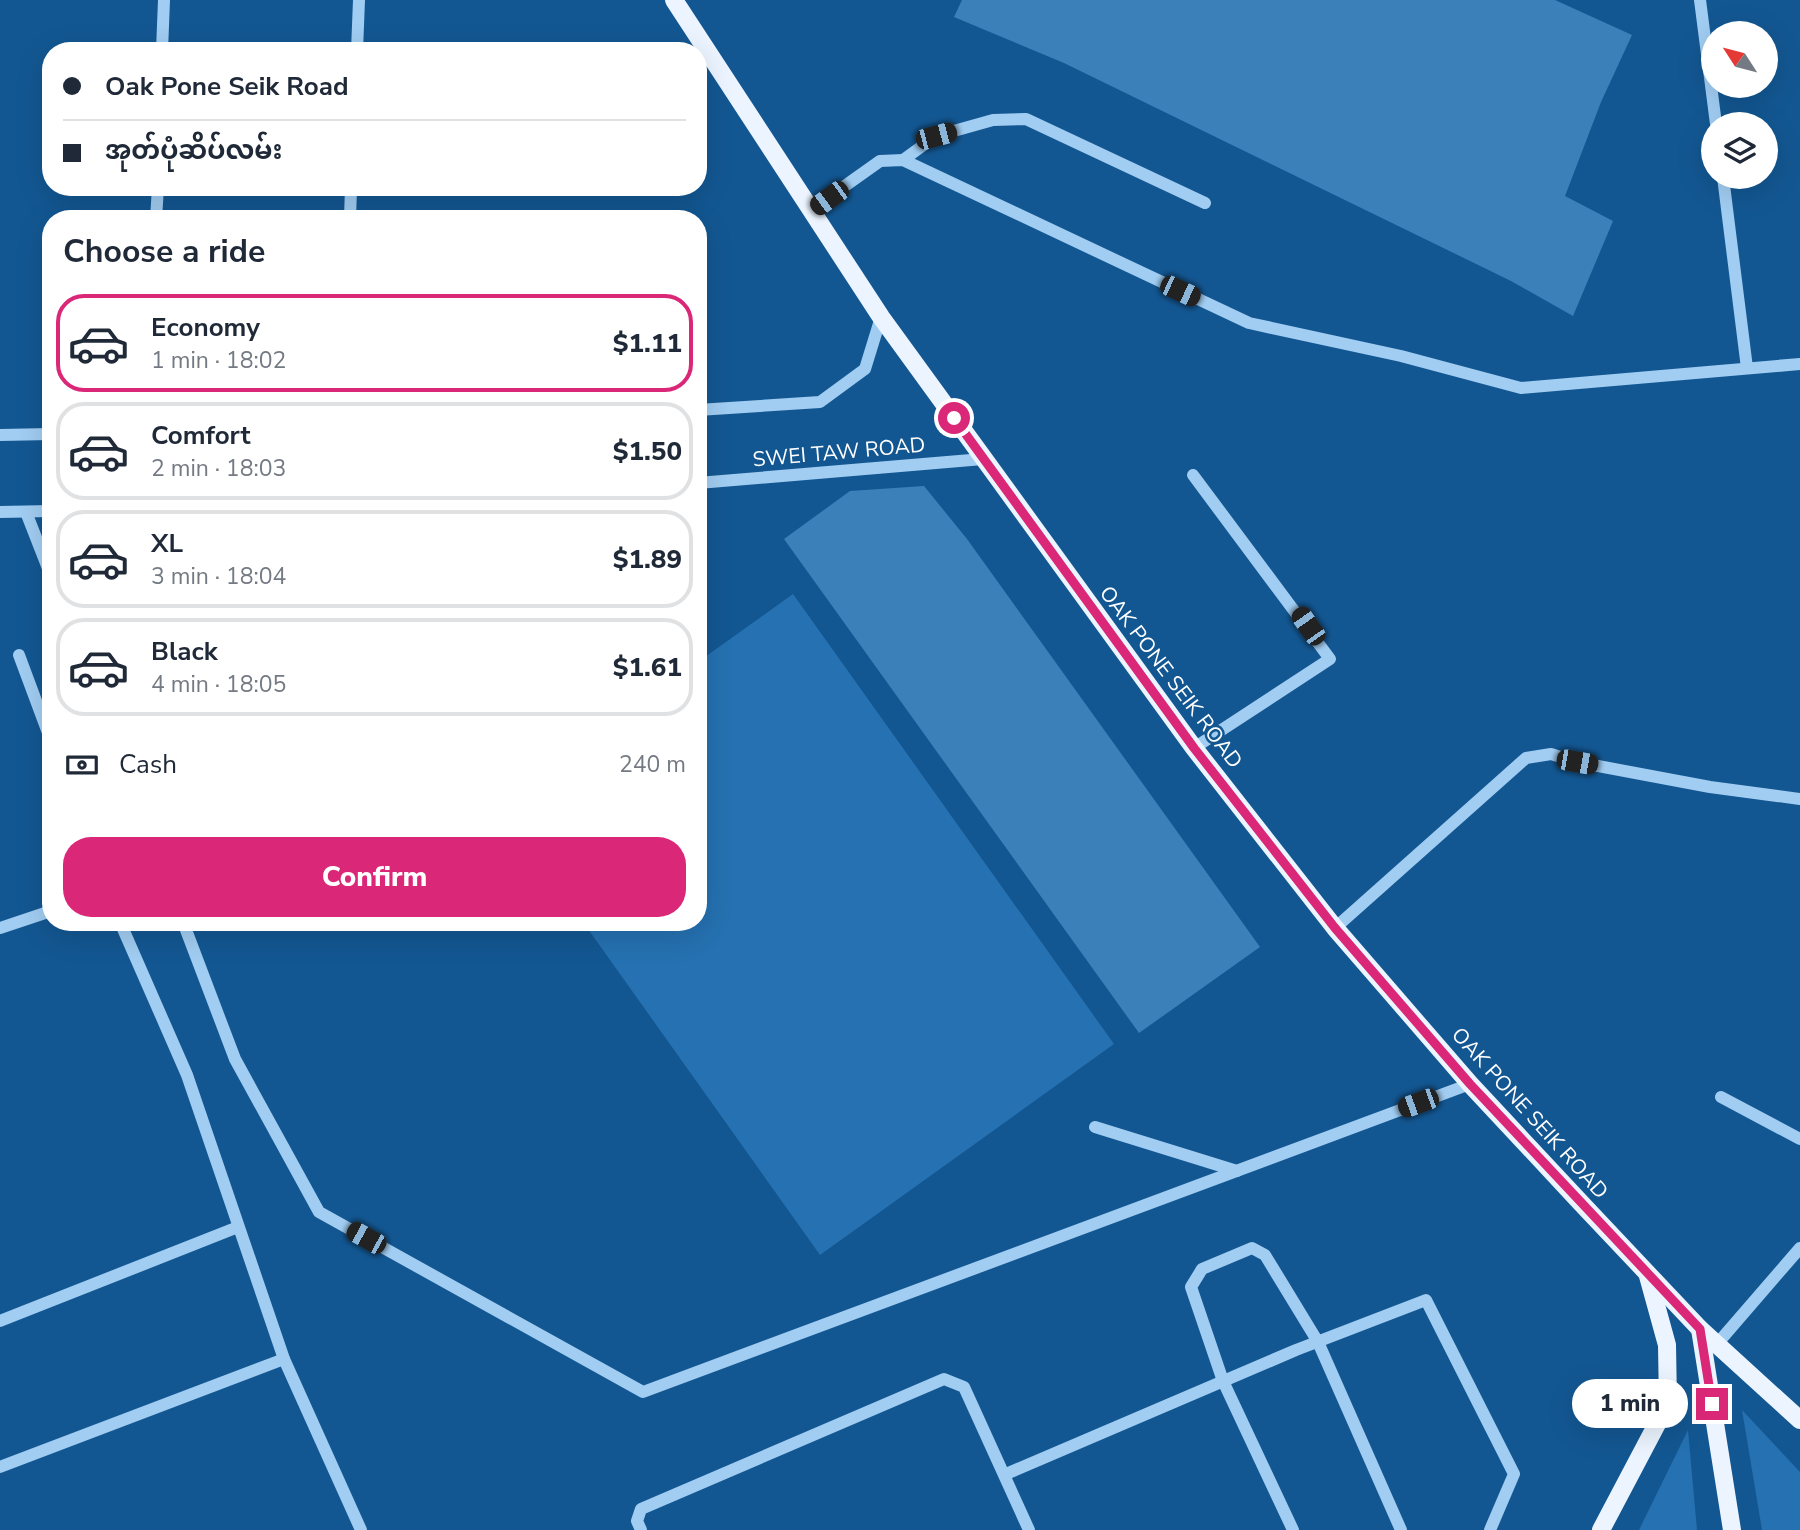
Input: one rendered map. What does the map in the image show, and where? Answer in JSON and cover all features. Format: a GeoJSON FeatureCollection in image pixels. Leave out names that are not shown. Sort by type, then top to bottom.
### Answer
{"type":"FeatureCollection","features":[{"type":"Feature","properties":{"kind":"main road","name":"OAK PONE SEIK ROAD"},"geometry":{"type":"LineString","coordinates":[[674,0],[701,42]]}},
{"type":"Feature","properties":{"kind":"main road","name":"OAK PONE SEIK ROAD"},"geometry":{"type":"LineString","coordinates":[[707,51],[881,317],[1194,748],[1335,928],[1470,1084],[1700,1329],[1800,1420]]}},
{"type":"Feature","properties":{"kind":"main road"},"geometry":{"type":"LineString","coordinates":[[1601,1530],[1668,1402],[1667,1345],[1647,1272]]}},
{"type":"Feature","properties":{"kind":"main road"},"geometry":{"type":"LineString","coordinates":[[1700,1329],[1732,1530]]}},
{"type":"Feature","properties":{"kind":"street"},"geometry":{"type":"LineString","coordinates":[[162,42],[164,0]]}},
{"type":"Feature","properties":{"kind":"street"},"geometry":{"type":"LineString","coordinates":[[357,42],[359,0]]}},
{"type":"Feature","properties":{"kind":"street"},"geometry":{"type":"LineString","coordinates":[[1700,0],[1714,112]]}},
{"type":"Feature","properties":{"kind":"street"},"geometry":{"type":"LineString","coordinates":[[903,160],[936,136],[993,120],[1026,119],[1205,203]]}},
{"type":"Feature","properties":{"kind":"street"},"geometry":{"type":"LineString","coordinates":[[811,210],[880,161],[903,160],[1249,323],[1401,356],[1521,388],[1800,364]]}},
{"type":"Feature","properties":{"kind":"street"},"geometry":{"type":"LineString","coordinates":[[1725,189],[1747,368]]}},
{"type":"Feature","properties":{"kind":"street"},"geometry":{"type":"LineString","coordinates":[[707,409],[820,402],[865,369],[881,317]]}},
{"type":"Feature","properties":{"kind":"street"},"geometry":{"type":"LineString","coordinates":[[0,435],[42,435]]}},
{"type":"Feature","properties":{"kind":"street","name":"SWEI TAW ROAD"},"geometry":{"type":"LineString","coordinates":[[707,482],[983,459]]}},
{"type":"Feature","properties":{"kind":"street"},"geometry":{"type":"LineString","coordinates":[[1193,475],[1330,659],[1194,748]]}},
{"type":"Feature","properties":{"kind":"street"},"geometry":{"type":"LineString","coordinates":[[0,512],[42,512]]}},
{"type":"Feature","properties":{"kind":"street"},"geometry":{"type":"LineString","coordinates":[[26,512],[42,553]]}},
{"type":"Feature","properties":{"kind":"street"},"geometry":{"type":"LineString","coordinates":[[19,655],[42,717]]}},
{"type":"Feature","properties":{"kind":"street"},"geometry":{"type":"LineString","coordinates":[[1335,928],[1525,758],[1551,754],[1577,762],[1710,787],[1800,799]]}},
{"type":"Feature","properties":{"kind":"street"},"geometry":{"type":"LineString","coordinates":[[0,928],[42,914]]}},
{"type":"Feature","properties":{"kind":"street"},"geometry":{"type":"LineString","coordinates":[[124,931],[187,1075],[284,1359],[361,1530]]}},
{"type":"Feature","properties":{"kind":"street"},"geometry":{"type":"LineString","coordinates":[[186,931],[235,1059],[319,1212],[643,1392],[1470,1084]]}},
{"type":"Feature","properties":{"kind":"street"},"geometry":{"type":"LineString","coordinates":[[1721,1097],[1798,1132]]}},
{"type":"Feature","properties":{"kind":"street"},"geometry":{"type":"LineString","coordinates":[[1095,1127],[1237,1171]]}},
{"type":"Feature","properties":{"kind":"street"},"geometry":{"type":"LineString","coordinates":[[0,1321],[238,1227]]}},
{"type":"Feature","properties":{"kind":"street"},"geometry":{"type":"LineString","coordinates":[[1293,1530],[1223,1381],[1191,1287],[1202,1269],[1252,1248],[1265,1255],[1318,1342],[1401,1530]]}},
{"type":"Feature","properties":{"kind":"street"},"geometry":{"type":"LineString","coordinates":[[1717,1344],[1800,1248]]}},
{"type":"Feature","properties":{"kind":"street"},"geometry":{"type":"LineString","coordinates":[[1006,1474],[1223,1381],[1426,1300],[1514,1474],[1489,1530]]}},
{"type":"Feature","properties":{"kind":"street"},"geometry":{"type":"LineString","coordinates":[[0,1467],[284,1359]]}},
{"type":"Feature","properties":{"kind":"street"},"geometry":{"type":"LineString","coordinates":[[641,1530],[637,1521],[641,1509],[944,1379],[964,1387],[1006,1474],[1029,1530]]}},
{"type":"Feature","properties":{"kind":"shaded area"},"geometry":{"type":"Polygon","coordinates":[[[793,594],[1114,1044],[820,1255],[589,931],[707,931],[707,656],[793,594]]]}},
{"type":"Feature","properties":{"kind":"shaded area"},"geometry":{"type":"Polygon","coordinates":[[[1742,1410],[1800,1472],[1800,1530],[1762,1530],[1742,1410]]]}},
{"type":"Feature","properties":{"kind":"shaded area"},"geometry":{"type":"Polygon","coordinates":[[[1688,1430],[1697,1530],[1639,1530],[1688,1430]]]}},
{"type":"Feature","properties":{"kind":"building"},"geometry":{"type":"Polygon","coordinates":[[[962,0],[1555,0],[1632,35],[1601,102],[1565,196],[1613,221],[1573,316],[1511,281],[1064,63],[954,17],[962,0]]]}},
{"type":"Feature","properties":{"kind":"building"},"geometry":{"type":"Polygon","coordinates":[[[924,486],[967,539],[1260,947],[1139,1033],[784,539],[850,491],[924,486]]]}},
{"type":"Feature","properties":{"kind":"route"},"geometry":{"type":"LineString","coordinates":[[954,418],[1194,748],[1335,928],[1470,1084],[1700,1329],[1712,1404]]}}]}
